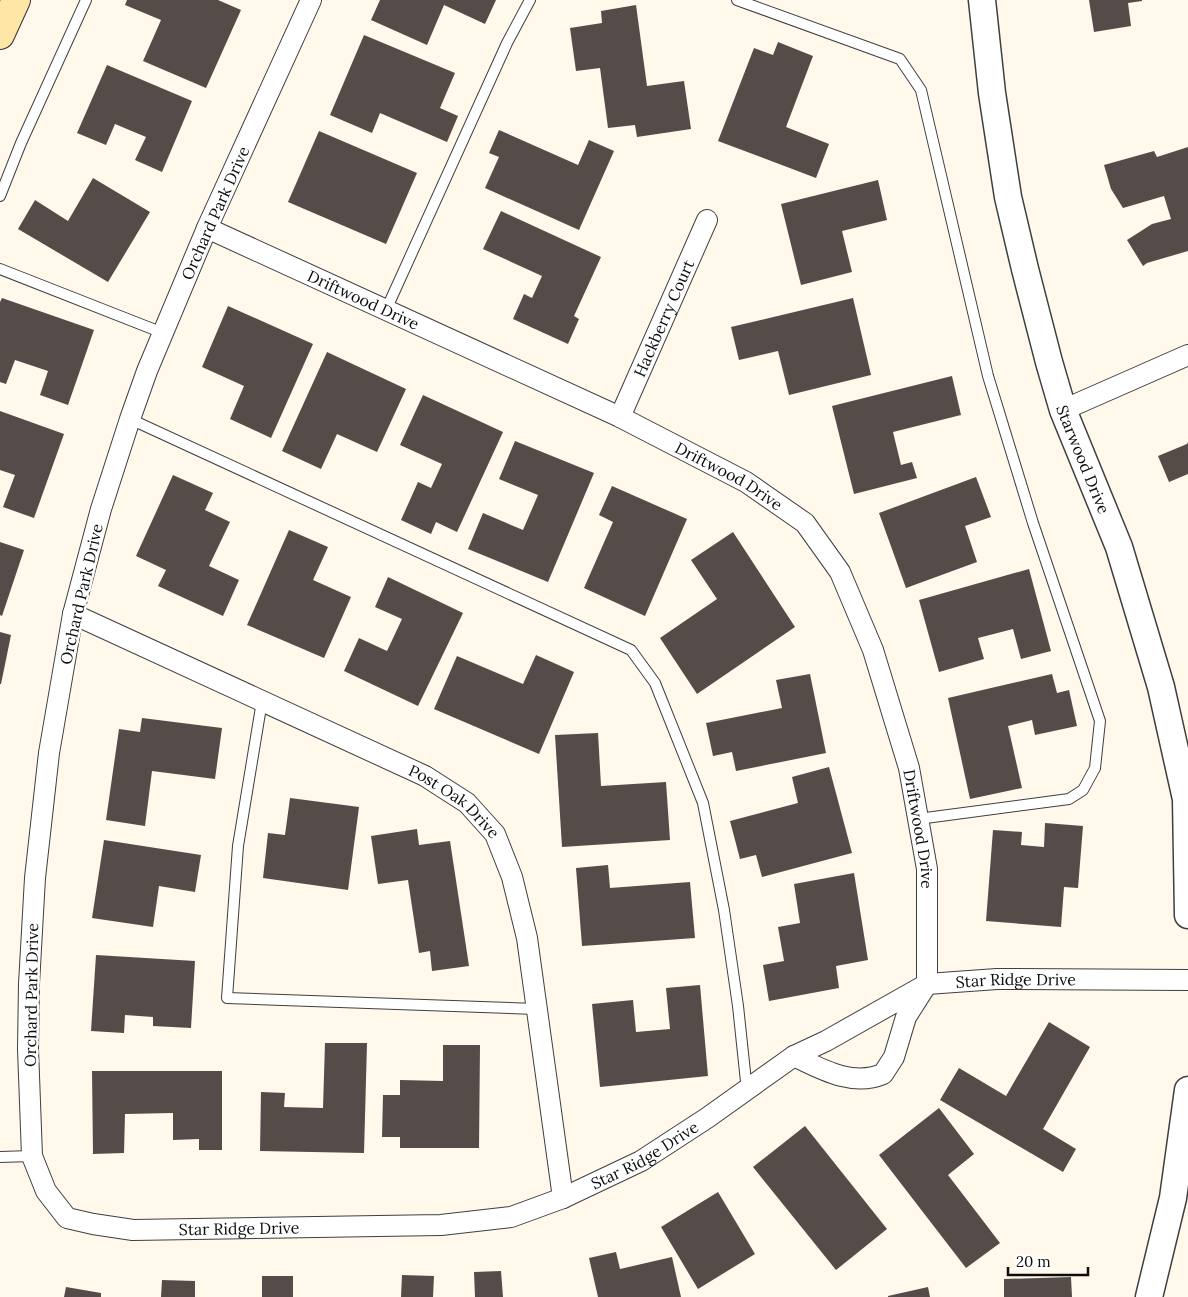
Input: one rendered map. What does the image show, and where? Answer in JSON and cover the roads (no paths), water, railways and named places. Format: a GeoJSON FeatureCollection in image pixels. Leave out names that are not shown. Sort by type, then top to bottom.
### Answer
{"type":"FeatureCollection","features":[{"type":"Feature","properties":{"kind":"main road"},"geometry":{"type":"LineString","coordinates":[[0,35],[16,0]]}},
{"type":"Feature","properties":{"kind":"street","name":"Orchard Park Drive"},"geometry":{"type":"LineString","coordinates":[[67,1218],[46,1191],[32,1156],[28,1003],[35,878],[49,753],[73,614],[101,508],[130,418],[208,228],[311,0]]}},
{"type":"Feature","properties":{"kind":"street","name":"Starwood Drive"},"geometry":{"type":"LineString","coordinates":[[982,0],[992,93],[1008,197],[1024,269],[1063,410],[1119,547],[1162,687],[1187,798],[1188,915]]}},
{"type":"Feature","properties":{"kind":"street","name":"Hackberry Court"},"geometry":{"type":"LineString","coordinates":[[620,417],[707,220]]}},
{"type":"Feature","properties":{"kind":"street","name":"Driftwood Drive"},"geometry":{"type":"LineString","coordinates":[[208,228],[620,417],[746,482],[805,523],[840,572],[873,650],[909,768],[927,869],[927,984]]}},
{"type":"Feature","properties":{"kind":"street"},"geometry":{"type":"LineString","coordinates":[[1063,410],[1188,355]]}},
{"type":"Feature","properties":{"kind":"street","name":"Post Oak Drive"},"geometry":{"type":"LineString","coordinates":[[73,614],[425,776],[467,803],[495,834],[512,877],[527,938],[563,1198]]}},
{"type":"Feature","properties":{"kind":"street","name":"Star Ridge Drive"},"geometry":{"type":"LineString","coordinates":[[67,1218],[134,1230],[441,1225],[511,1217],[563,1198],[641,1161],[708,1118],[794,1056],[826,1041],[927,984],[997,979],[1188,980]]}},
{"type":"Feature","properties":{"kind":"street"},"geometry":{"type":"LineString","coordinates":[[794,1056],[817,1067],[853,1079],[864,1079],[883,1074],[894,1057],[906,1018],[927,984]]}},
{"type":"Feature","properties":{"kind":"street"},"geometry":{"type":"LineString","coordinates":[[1149,1297],[1173,1198],[1188,1090]]}},
{"type":"Feature","properties":{"kind":"lane"},"geometry":{"type":"LineString","coordinates":[[0,196],[21,143],[86,0]]}},
{"type":"Feature","properties":{"kind":"lane"},"geometry":{"type":"LineString","coordinates":[[386,310],[507,43],[530,0]]}},
{"type":"Feature","properties":{"kind":"lane"},"geometry":{"type":"LineString","coordinates":[[737,0],[900,60],[921,90],[988,376],[1033,523],[1100,721],[1095,768],[1082,790],[1069,799],[918,819]]}},
{"type":"Feature","properties":{"kind":"lane"},"geometry":{"type":"LineString","coordinates":[[0,269],[163,334]]}},
{"type":"Feature","properties":{"kind":"lane"},"geometry":{"type":"LineString","coordinates":[[130,418],[630,650],[655,683],[703,803],[724,910],[738,1006],[746,1091]]}},
{"type":"Feature","properties":{"kind":"lane"},"geometry":{"type":"LineString","coordinates":[[262,701],[238,846],[227,998],[536,1009]]}},
{"type":"Feature","properties":{"kind":"lane"},"geometry":{"type":"LineString","coordinates":[[0,1157],[32,1156]]}}]}
